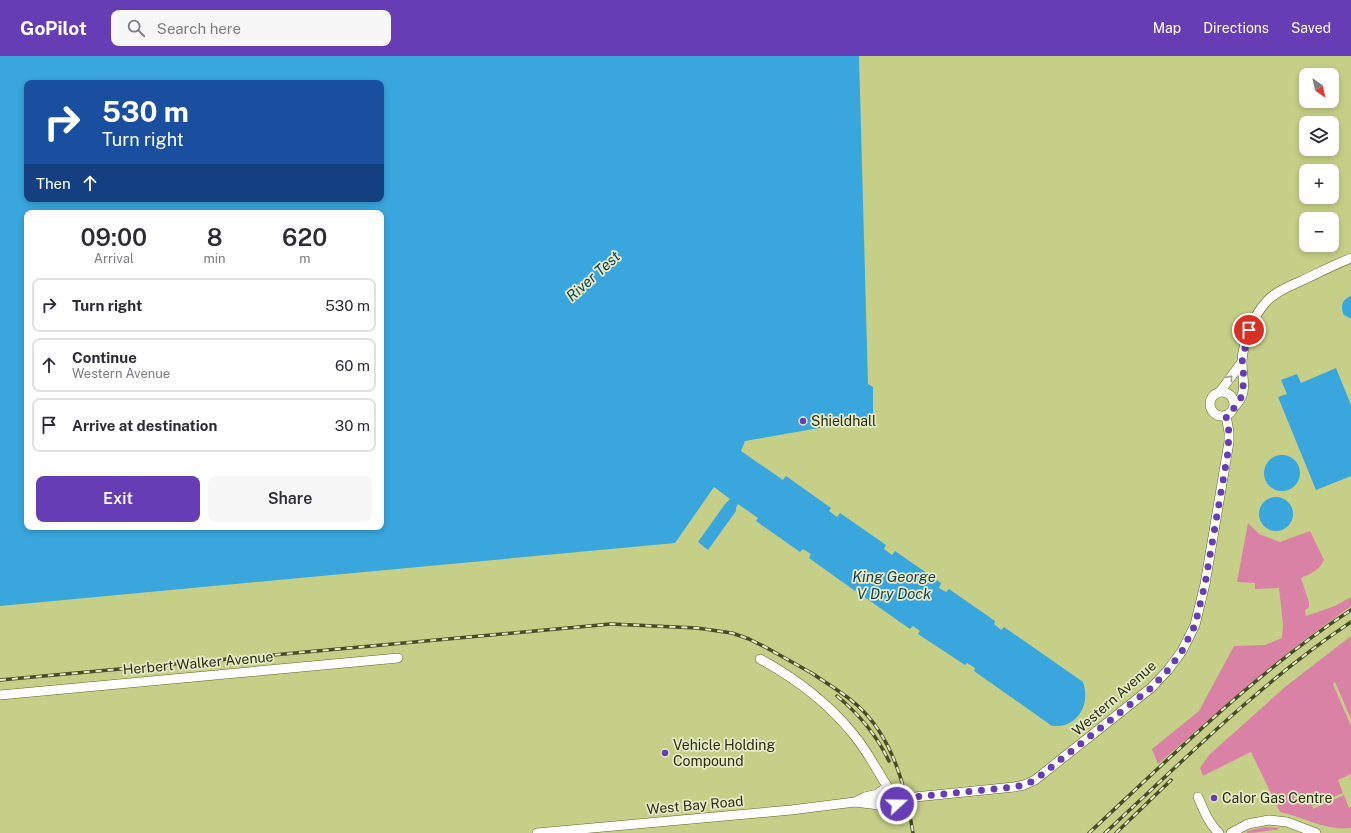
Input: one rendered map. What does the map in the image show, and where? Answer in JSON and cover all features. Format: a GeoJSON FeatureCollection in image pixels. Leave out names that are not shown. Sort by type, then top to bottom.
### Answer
{"type":"FeatureCollection","features":[{"type":"Feature","properties":{"kind":"street"},"geometry":{"type":"LineString","coordinates":[[1242,362],[1212,400],[1211,407],[1215,414],[1226,416],[1240,402],[1244,378],[1242,362],[1249,330],[1267,300],[1279,291],[1351,258]]}},
{"type":"Feature","properties":{"kind":"street"},"geometry":{"type":"LineString","coordinates":[[1219,393],[1226,393],[1232,397],[1234,400],[1234,407]]}},
{"type":"Feature","properties":{"kind":"street","name":"Western Avenue"},"geometry":{"type":"LineString","coordinates":[[898,800],[1014,787],[1024,785],[1035,780],[1151,688],[1168,670],[1182,651],[1195,625],[1205,584],[1229,442],[1226,416]]}},
{"type":"Feature","properties":{"kind":"street","name":"Herbert Walker Avenue"},"geometry":{"type":"LineString","coordinates":[[0,695],[398,658]]}},
{"type":"Feature","properties":{"kind":"street"},"geometry":{"type":"LineString","coordinates":[[760,659],[793,680],[817,698],[838,716],[855,735],[889,789],[896,794],[898,800],[892,808],[885,809],[879,805],[877,800],[879,793],[877,771]]}},
{"type":"Feature","properties":{"kind":"street"},"geometry":{"type":"LineString","coordinates":[[879,793],[889,789]]}},
{"type":"Feature","properties":{"kind":"street","name":"West Bay Road"},"geometry":{"type":"LineString","coordinates":[[855,802],[879,793]]}},
{"type":"Feature","properties":{"kind":"street"},"geometry":{"type":"LineString","coordinates":[[1198,797],[1204,812],[1218,833]]}},
{"type":"Feature","properties":{"kind":"street","name":"West Bay Road"},"geometry":{"type":"LineString","coordinates":[[537,833],[791,810],[855,802],[879,805]]}},
{"type":"Feature","properties":{"kind":"street"},"geometry":{"type":"LineString","coordinates":[[1231,833],[1248,824],[1258,821],[1276,820],[1287,822],[1316,833]]}},
{"type":"Feature","properties":{"kind":"shaded area"},"geometry":{"type":"Polygon","coordinates":[[[1248,523],[1259,534],[1280,542],[1310,531],[1324,560],[1317,569],[1301,578],[1309,603],[1309,607],[1305,610],[1306,616],[1335,606],[1351,597],[1351,606],[1303,641],[1245,688],[1158,764],[1152,749],[1199,711],[1234,646],[1265,645],[1282,638],[1283,624],[1279,588],[1255,589],[1255,583],[1237,582],[1248,523]]]}},
{"type":"Feature","properties":{"kind":"shaded area"},"geometry":{"type":"Polygon","coordinates":[[[1351,636],[1351,719],[1335,682],[1333,684],[1351,726],[1351,774],[1338,780],[1343,793],[1312,806],[1313,809],[1344,795],[1349,808],[1351,807],[1351,828],[1324,826],[1280,812],[1251,752],[1203,776],[1200,768],[1209,755],[1285,687],[1351,636]]]}},
{"type":"Feature","properties":{"kind":"shaded area"},"geometry":{"type":"Polygon","coordinates":[[[1265,827],[1279,828],[1277,830],[1247,833],[1247,831],[1265,827]]]}},
{"type":"Feature","properties":{"kind":"water"},"geometry":{"type":"Polygon","coordinates":[[[0,56],[859,56],[868,384],[873,387],[873,423],[842,424],[745,441],[741,451],[783,480],[786,476],[831,508],[829,511],[837,517],[840,513],[886,545],[884,549],[892,555],[895,551],[941,583],[939,588],[946,592],[949,589],[995,621],[994,624],[1001,630],[1004,627],[1083,682],[1085,689],[1085,702],[1083,708],[1071,722],[1065,725],[1052,726],[974,671],[975,668],[967,663],[965,665],[918,634],[920,631],[913,626],[910,629],[863,596],[866,592],[858,587],[855,591],[809,558],[811,554],[803,549],[800,552],[756,521],[758,518],[738,504],[736,511],[708,550],[698,542],[730,499],[714,487],[675,543],[0,606],[0,56]]]}},
{"type":"Feature","properties":{"kind":"water"},"geometry":{"type":"Polygon","coordinates":[[[1351,296],[1351,319],[1344,315],[1342,306],[1344,301],[1351,296]]]}},
{"type":"Feature","properties":{"kind":"water"},"geometry":{"type":"Polygon","coordinates":[[[1336,368],[1351,405],[1351,476],[1316,490],[1278,397],[1287,394],[1281,380],[1297,374],[1301,383],[1336,368]]]}},
{"type":"Feature","properties":{"kind":"water"},"geometry":{"type":"Polygon","coordinates":[[[1282,455],[1292,458],[1297,463],[1300,473],[1297,483],[1292,488],[1282,491],[1272,488],[1267,483],[1264,473],[1267,463],[1272,458],[1282,455]]]}},
{"type":"Feature","properties":{"kind":"water"},"geometry":{"type":"Polygon","coordinates":[[[1273,497],[1279,497],[1283,498],[1290,504],[1293,514],[1292,521],[1286,528],[1279,531],[1273,531],[1269,530],[1262,524],[1259,517],[1259,511],[1260,507],[1266,500],[1273,497]]]}},
{"type":"Feature","properties":{"kind":"railway"},"geometry":{"type":"LineString","coordinates":[[1089,833],[1248,688],[1281,660],[1351,610]]}},
{"type":"Feature","properties":{"kind":"railway"},"geometry":{"type":"LineString","coordinates":[[1105,833],[1254,696],[1318,645],[1351,622]]}},
{"type":"Feature","properties":{"kind":"railway"},"geometry":{"type":"LineString","coordinates":[[0,680],[611,624],[697,628],[732,633],[767,648],[815,675]]}},
{"type":"Feature","properties":{"kind":"railway"},"geometry":{"type":"LineString","coordinates":[[810,672],[853,701],[870,719],[880,733],[889,748],[902,781],[913,833]]}},
{"type":"Feature","properties":{"kind":"railway"},"geometry":{"type":"LineString","coordinates":[[837,696],[853,710],[867,726],[889,761]]}},
{"type":"Feature","properties":{"kind":"railway"},"geometry":{"type":"LineString","coordinates":[[1116,833],[1171,780]]}},
{"type":"Feature","properties":{"kind":"place","name":"Shieldhall"},"geometry":{"type":"Point","coordinates":[803,421]}},
{"type":"Feature","properties":{"kind":"place","name":"Vehicle Holding Compound"},"geometry":{"type":"Point","coordinates":[665,753]}},
{"type":"Feature","properties":{"kind":"place","name":"Calor Gas Centre"},"geometry":{"type":"Point","coordinates":[1214,798]}},
{"type":"Feature","properties":{"kind":"route"},"geometry":{"type":"LineString","coordinates":[[897,804],[898,800],[914,797],[1014,787],[1024,785],[1035,780],[1056,765],[1151,688],[1168,670],[1182,651],[1195,625],[1205,584],[1228,452],[1229,432],[1226,416],[1240,402],[1242,396],[1244,378],[1242,362],[1249,330]]}},
{"type":"Feature","properties":{"kind":"water label","name":"River Test"},"geometry":{"type":"Point","coordinates":[593,276]}},
{"type":"Feature","properties":{"kind":"water label","name":"King George V Dry Dock"},"geometry":{"type":"Point","coordinates":[894,584]}}]}
